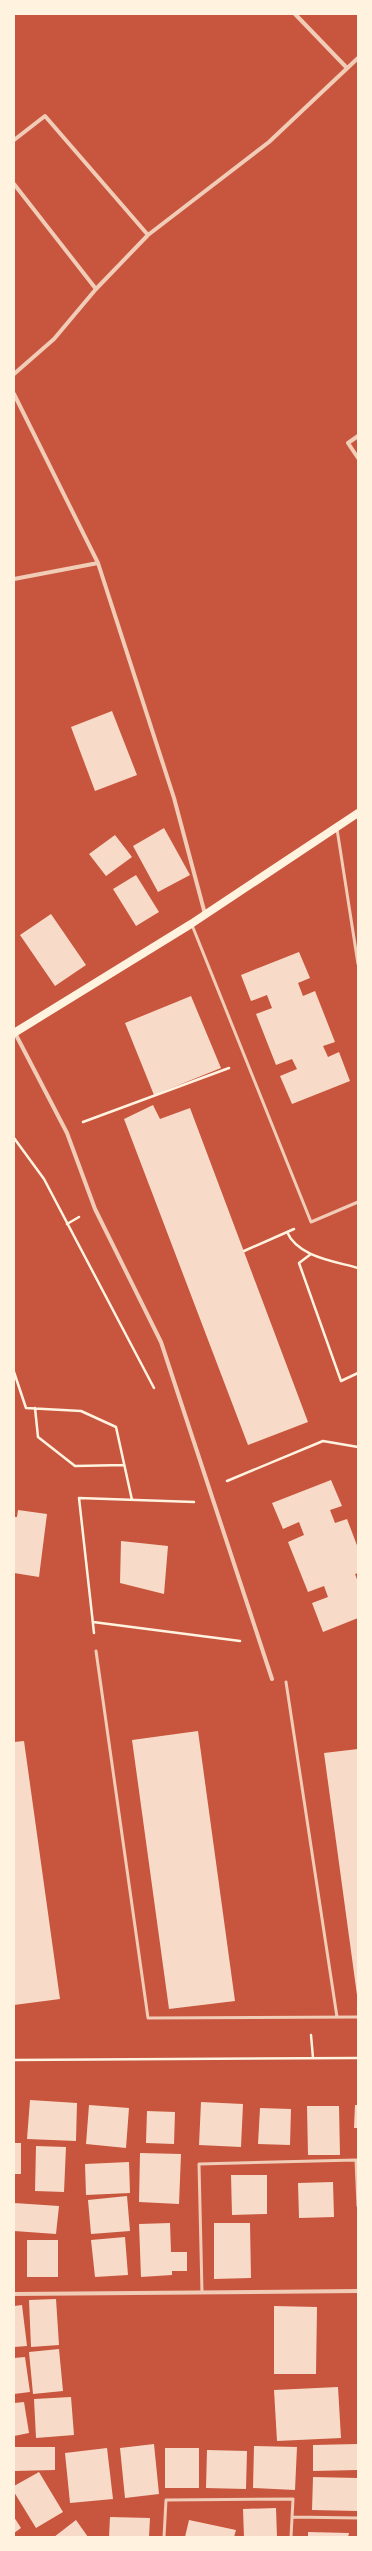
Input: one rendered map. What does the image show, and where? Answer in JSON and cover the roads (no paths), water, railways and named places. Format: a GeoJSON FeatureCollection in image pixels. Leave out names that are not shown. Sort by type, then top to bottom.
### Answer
{"type":"FeatureCollection","features":[{"type":"Feature","properties":{"kind":"main road"},"geometry":{"type":"LineString","coordinates":[[14,1033],[191,924],[358,813]]}},
{"type":"Feature","properties":{"kind":"street"},"geometry":{"type":"LineString","coordinates":[[295,14],[347,68]]}},
{"type":"Feature","properties":{"kind":"street"},"geometry":{"type":"LineString","coordinates":[[14,374],[54,339],[96,289],[148,235],[269,142],[358,58]]}},
{"type":"Feature","properties":{"kind":"street"},"geometry":{"type":"LineString","coordinates":[[354,62],[358,66]]}},
{"type":"Feature","properties":{"kind":"street"},"geometry":{"type":"LineString","coordinates":[[14,140],[46,116],[148,235]]}},
{"type":"Feature","properties":{"kind":"street"},"geometry":{"type":"LineString","coordinates":[[14,184],[96,289]]}},
{"type":"Feature","properties":{"kind":"street"},"geometry":{"type":"LineString","coordinates":[[14,394],[98,563],[174,798],[205,915]]}},
{"type":"Feature","properties":{"kind":"street"},"geometry":{"type":"LineString","coordinates":[[358,436],[348,444],[358,458]]}},
{"type":"Feature","properties":{"kind":"street"},"geometry":{"type":"LineString","coordinates":[[14,579],[98,563]]}},
{"type":"Feature","properties":{"kind":"street"},"geometry":{"type":"LineString","coordinates":[[14,1033],[67,1133],[95,1209],[161,1342],[272,1679]]}},
{"type":"Feature","properties":{"kind":"street"},"geometry":{"type":"LineString","coordinates":[[14,2294],[358,2291]]}},
{"type":"Feature","properties":{"kind":"lane"},"geometry":{"type":"LineString","coordinates":[[337,828],[358,964]]}},
{"type":"Feature","properties":{"kind":"lane"},"geometry":{"type":"LineString","coordinates":[[191,924],[311,1222],[358,1202]]}},
{"type":"Feature","properties":{"kind":"lane"},"geometry":{"type":"LineString","coordinates":[[96,1651],[148,2018],[358,2017]]}},
{"type":"Feature","properties":{"kind":"lane"},"geometry":{"type":"LineString","coordinates":[[286,1682],[337,2017]]}},
{"type":"Feature","properties":{"kind":"lane"},"geometry":{"type":"LineString","coordinates":[[202,2292],[199,2164],[356,2160],[358,2206]]}},
{"type":"Feature","properties":{"kind":"lane"},"geometry":{"type":"LineString","coordinates":[[164,2537],[166,2500],[293,2499],[291,2537]]}},
{"type":"Feature","properties":{"kind":"lane"},"geometry":{"type":"LineString","coordinates":[[292,2517],[358,2518]]}}]}
